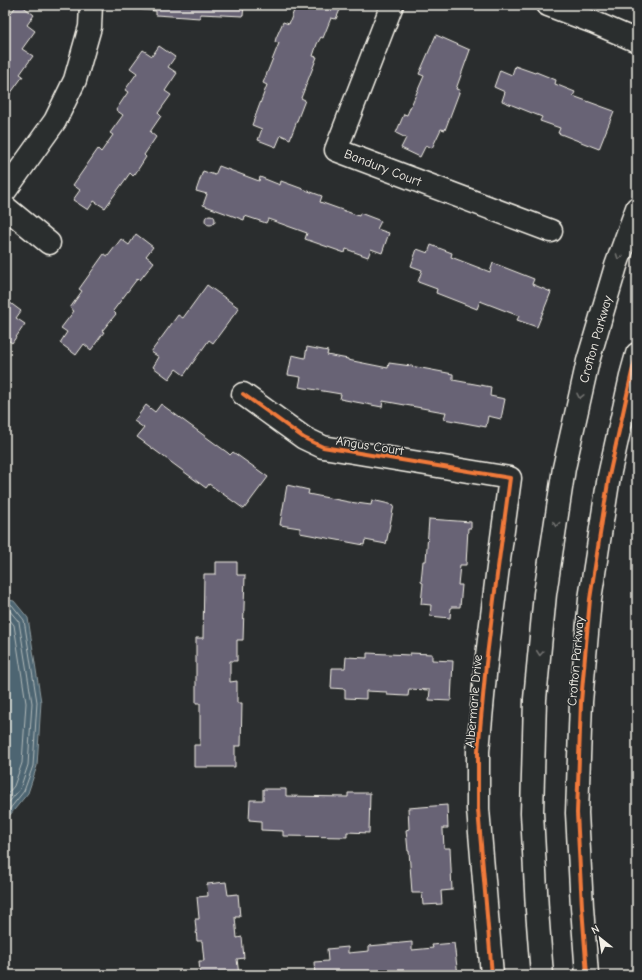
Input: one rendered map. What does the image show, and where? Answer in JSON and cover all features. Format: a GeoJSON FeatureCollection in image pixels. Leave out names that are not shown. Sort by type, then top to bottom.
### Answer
{"type":"FeatureCollection","features":[{"type":"Feature","properties":{"kind":"street"},"geometry":{"type":"LineString","coordinates":[[5,191],[55,121],[75,80],[90,27],[91,5]]}},
{"type":"Feature","properties":{"kind":"street","name":"Bandury Court"},"geometry":{"type":"LineString","coordinates":[[392,5],[336,150],[552,231]]}},
{"type":"Feature","properties":{"kind":"street"},"geometry":{"type":"LineString","coordinates":[[548,5],[594,22],[637,41]]}},
{"type":"Feature","properties":{"kind":"street"},"geometry":{"type":"LineString","coordinates":[[5,207],[49,243]]}},
{"type":"Feature","properties":{"kind":"street","name":"Crofton Parkway"},"geometry":{"type":"LineString","coordinates":[[542,975],[532,814],[535,699],[545,594],[564,468],[588,361],[616,266],[637,208]]}},
{"type":"Feature","properties":{"kind":"street","name":"Crofton Parkway"},"geometry":{"type":"LineString","coordinates":[[587,975],[577,813],[581,702],[590,599],[609,476],[637,354]]}},
{"type":"Feature","properties":{"kind":"street","name":"Angus Court"},"geometry":{"type":"LineString","coordinates":[[243,394],[304,438],[323,447],[510,478]]}},
{"type":"Feature","properties":{"kind":"street","name":"Albermarle Drive"},"geometry":{"type":"LineString","coordinates":[[492,975],[478,809],[478,751],[496,575],[510,478]]}},
{"type":"Feature","properties":{"kind":"water"},"geometry":{"type":"Polygon","coordinates":[[[5,599],[14,601],[28,618],[41,702],[37,766],[28,793],[5,821],[5,599]]]}},
{"type":"Feature","properties":{"kind":"building"},"geometry":{"type":"Polygon","coordinates":[[[17,5],[21,5],[34,15],[27,25],[35,31],[22,49],[33,56],[20,74],[23,76],[5,101],[5,9],[11,13],[17,5]]]}},
{"type":"Feature","properties":{"kind":"building"},"geometry":{"type":"Polygon","coordinates":[[[135,5],[244,5],[243,16],[200,14],[200,18],[156,15],[156,11],[135,9],[135,5]]]}},
{"type":"Feature","properties":{"kind":"building"},"geometry":{"type":"Polygon","coordinates":[[[296,5],[342,5],[336,19],[331,18],[323,38],[321,37],[317,44],[313,56],[317,57],[301,98],[305,100],[290,139],[281,135],[276,147],[258,140],[262,129],[252,125],[267,85],[263,83],[279,43],[275,42],[276,38],[283,22],[289,24],[296,5]]]}},
{"type":"Feature","properties":{"kind":"building"},"geometry":{"type":"Polygon","coordinates":[[[436,35],[470,50],[456,89],[460,90],[445,130],[441,129],[432,148],[426,145],[420,157],[401,148],[406,138],[396,133],[404,114],[407,115],[424,76],[419,74],[436,35]]]}},
{"type":"Feature","properties":{"kind":"building"},"geometry":{"type":"Polygon","coordinates":[[[159,46],[175,57],[168,67],[177,73],[165,91],[171,95],[158,113],[161,116],[150,132],[156,137],[144,155],[146,157],[135,174],[133,176],[130,173],[105,208],[94,201],[88,210],[73,200],[80,190],[73,185],[98,149],[101,152],[113,135],[110,133],[123,115],[116,110],[128,92],[125,90],[137,73],[130,68],[143,50],[152,56],[159,46]]]}},
{"type":"Feature","properties":{"kind":"building"},"geometry":{"type":"Polygon","coordinates":[[[515,66],[556,80],[555,84],[575,92],[573,96],[614,111],[599,149],[558,133],[560,128],[540,121],[542,117],[502,101],[505,92],[494,87],[500,70],[512,75],[515,66]]]}},
{"type":"Feature","properties":{"kind":"building"},"geometry":{"type":"Polygon","coordinates":[[[219,166],[259,181],[260,177],[280,185],[281,181],[322,196],[320,202],[359,216],[360,213],[381,221],[377,229],[389,233],[382,253],[371,249],[368,257],[346,249],[345,253],[305,239],[307,233],[268,219],[266,223],[245,216],[244,220],[203,205],[207,194],[196,191],[203,171],[215,175],[219,166]]]}},
{"type":"Feature","properties":{"kind":"building"},"geometry":{"type":"Polygon","coordinates":[[[208,215],[212,215],[214,216],[214,224],[208,225],[205,222],[205,218],[208,215]]]}},
{"type":"Feature","properties":{"kind":"building"},"geometry":{"type":"Polygon","coordinates":[[[136,234],[153,247],[146,256],[154,262],[140,280],[138,278],[113,311],[116,314],[102,331],[104,332],[91,350],[84,344],[76,355],[60,343],[67,332],[61,328],[74,311],[70,308],[82,291],[79,289],[104,254],[108,256],[121,239],[129,245],[136,234]]]}},
{"type":"Feature","properties":{"kind":"building"},"geometry":{"type":"Polygon","coordinates":[[[431,245],[452,253],[451,257],[490,272],[493,263],[534,279],[532,284],[551,292],[537,327],[517,320],[519,316],[480,301],[477,309],[436,293],[437,289],[418,282],[422,270],[411,266],[417,249],[428,253],[431,245]]]}},
{"type":"Feature","properties":{"kind":"building"},"geometry":{"type":"Polygon","coordinates":[[[207,285],[239,308],[213,343],[209,340],[184,375],[176,369],[169,379],[153,367],[159,357],[151,352],[178,315],[183,318],[207,285]]]}},
{"type":"Feature","properties":{"kind":"building"},"geometry":{"type":"Polygon","coordinates":[[[5,299],[21,311],[16,318],[25,324],[12,343],[5,338],[5,299]]]}},
{"type":"Feature","properties":{"kind":"building"},"geometry":{"type":"Polygon","coordinates":[[[307,347],[328,351],[327,355],[388,368],[389,363],[453,374],[453,380],[491,387],[490,396],[505,399],[501,419],[488,416],[486,427],[444,419],[446,412],[383,401],[382,407],[340,399],[341,394],[299,387],[301,377],[288,375],[292,355],[305,358],[307,347]]]}},
{"type":"Feature","properties":{"kind":"building"},"geometry":{"type":"Polygon","coordinates":[[[161,404],[230,455],[233,452],[268,477],[244,509],[209,484],[206,488],[137,437],[144,428],[134,421],[146,405],[155,412],[161,404]]]}},
{"type":"Feature","properties":{"kind":"building"},"geometry":{"type":"Polygon","coordinates":[[[287,485],[309,490],[308,494],[349,502],[371,505],[372,500],[394,505],[386,544],[365,540],[364,545],[300,533],[300,528],[280,525],[287,485]]]}},
{"type":"Feature","properties":{"kind":"building"},"geometry":{"type":"Polygon","coordinates":[[[429,519],[471,522],[471,528],[468,528],[466,565],[460,565],[458,585],[462,585],[460,607],[451,607],[450,618],[430,616],[431,605],[421,604],[423,583],[421,582],[423,561],[426,561],[429,519]]]}},
{"type":"Feature","properties":{"kind":"building"},"geometry":{"type":"Polygon","coordinates":[[[216,562],[237,562],[237,575],[245,575],[243,640],[237,640],[237,661],[230,661],[230,682],[237,681],[237,703],[242,703],[241,746],[235,746],[235,767],[194,767],[194,745],[200,745],[200,703],[196,703],[196,638],[203,638],[204,574],[216,574],[216,562]]]}},
{"type":"Feature","properties":{"kind":"building"},"geometry":{"type":"Polygon","coordinates":[[[367,653],[410,655],[410,653],[432,654],[432,660],[453,661],[451,701],[429,700],[430,690],[409,689],[408,696],[387,695],[387,692],[366,691],[366,699],[345,698],[345,689],[331,688],[332,668],[345,668],[346,657],[367,658],[367,653]]]}},
{"type":"Feature","properties":{"kind":"building"},"geometry":{"type":"Polygon","coordinates":[[[263,789],[286,789],[286,796],[348,797],[348,793],[370,793],[369,833],[347,832],[347,837],[283,836],[283,831],[261,830],[261,821],[249,820],[250,800],[263,800],[263,789]]]}},
{"type":"Feature","properties":{"kind":"building"},"geometry":{"type":"Polygon","coordinates":[[[447,805],[448,828],[443,828],[444,848],[450,848],[452,890],[441,891],[442,904],[423,905],[422,893],[412,893],[406,830],[409,829],[408,808],[447,805]]]}},
{"type":"Feature","properties":{"kind":"building"},"geometry":{"type":"Polygon","coordinates":[[[226,882],[228,895],[238,894],[240,917],[235,917],[237,938],[242,937],[244,958],[237,959],[239,975],[200,975],[199,961],[204,961],[202,941],[197,941],[195,919],[199,918],[197,897],[208,896],[207,884],[226,882]]]}},
{"type":"Feature","properties":{"kind":"building"},"geometry":{"type":"Polygon","coordinates":[[[412,942],[412,950],[433,948],[432,945],[454,943],[458,975],[315,975],[314,962],[328,961],[327,949],[348,947],[348,953],[369,951],[369,946],[412,942]]]}},
{"type":"Feature","properties":{"kind":"cycle path"},"geometry":{"type":"LineString","coordinates":[[587,975],[577,813],[581,702],[590,599],[609,476],[637,354]]}},
{"type":"Feature","properties":{"kind":"cycle path"},"geometry":{"type":"LineString","coordinates":[[243,394],[304,438],[323,447],[510,478],[486,664],[478,751],[478,809],[492,975]]}}]}
